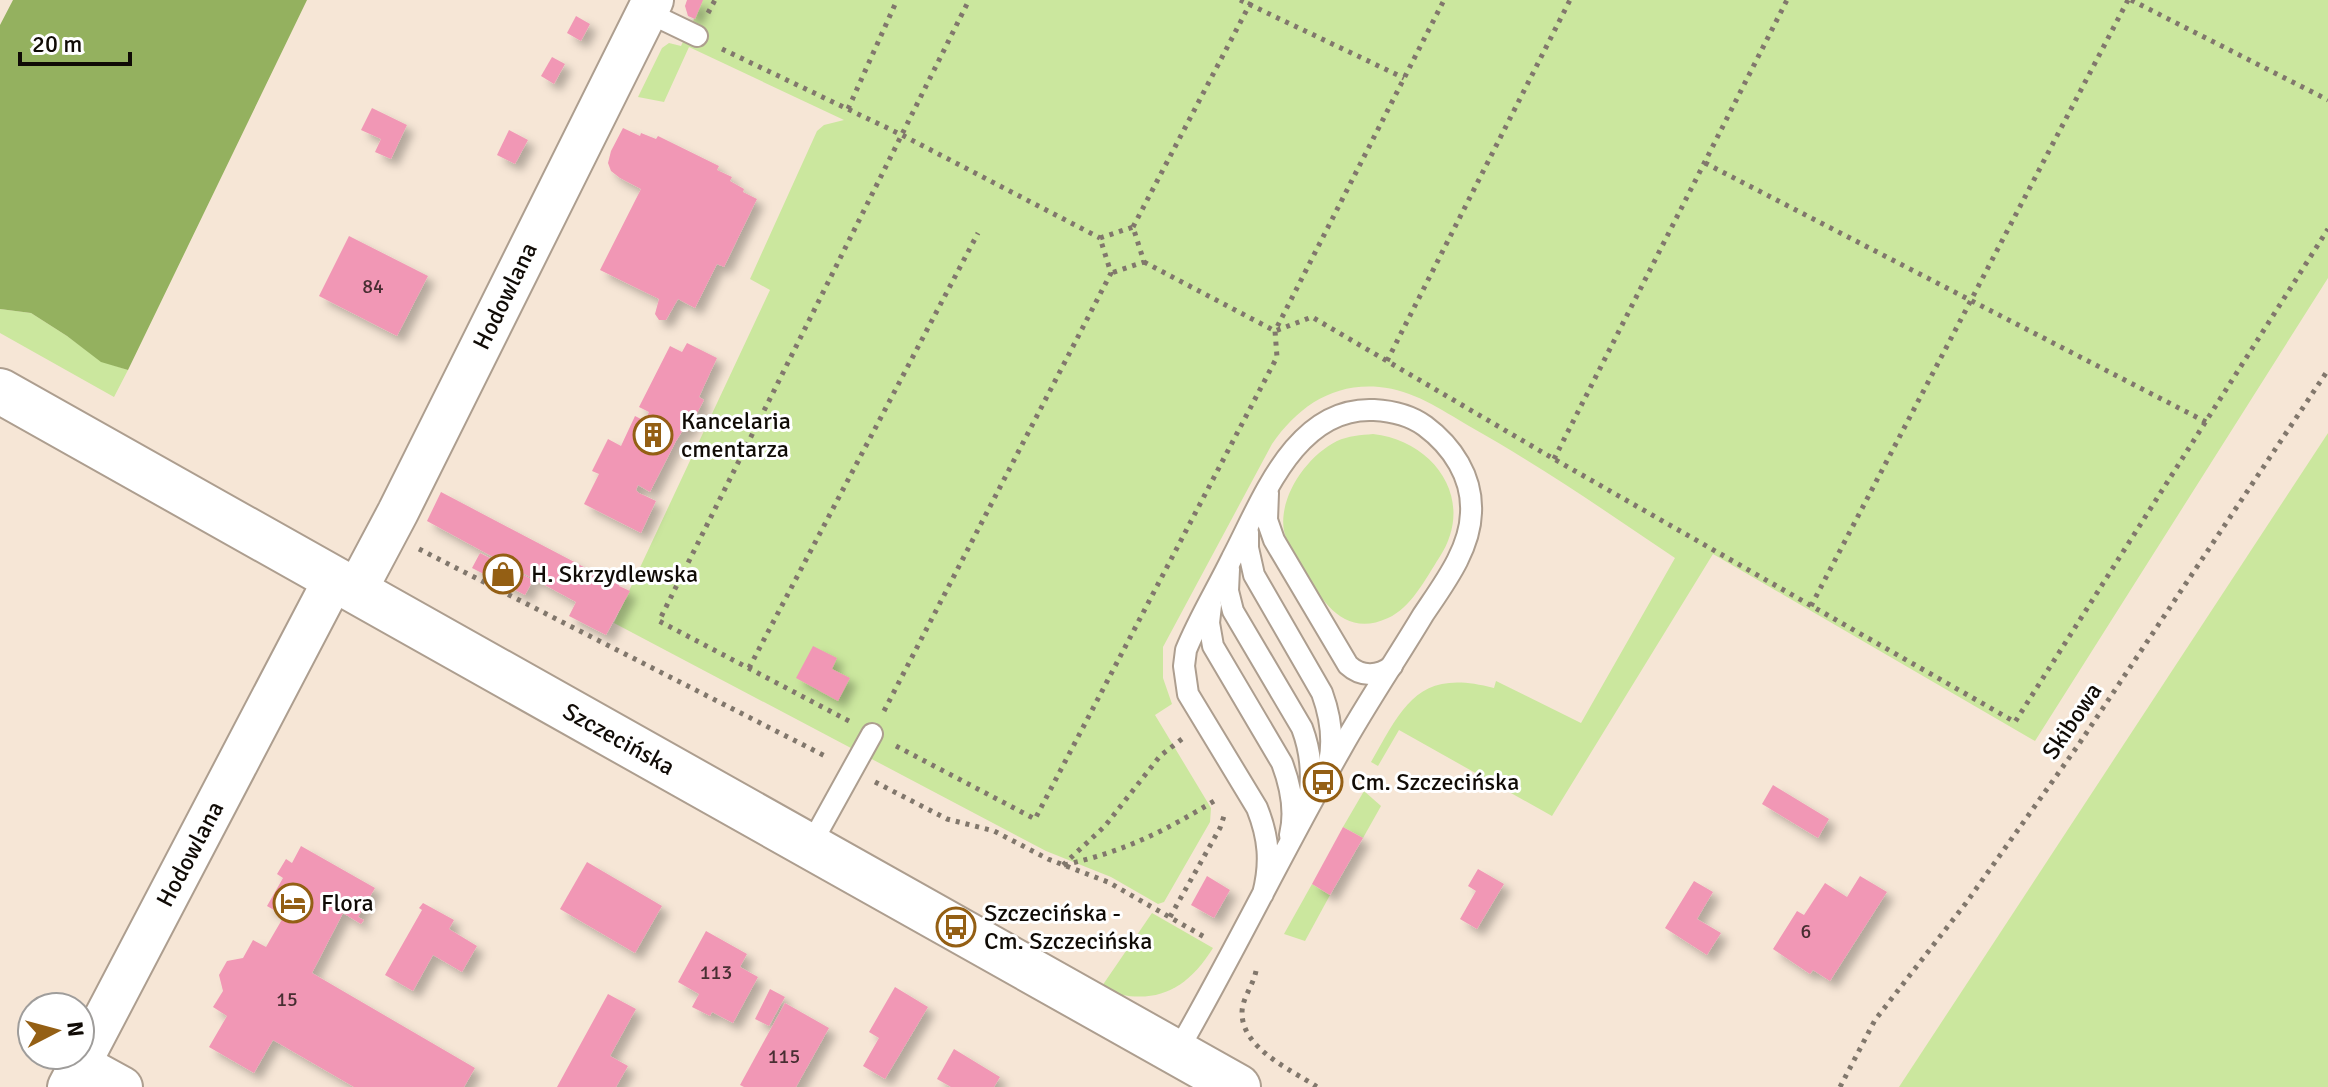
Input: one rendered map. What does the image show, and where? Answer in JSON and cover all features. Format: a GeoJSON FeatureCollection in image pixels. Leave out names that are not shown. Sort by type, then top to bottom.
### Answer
{"type":"FeatureCollection","features":[{"type":"Feature","properties":{"kind":"main road","name":"Szczecińska"},"geometry":{"type":"LineString","coordinates":[[0,391],[1238,1087]]}},
{"type":"Feature","properties":{"kind":"street","name":"Hodowlana"},"geometry":{"type":"LineString","coordinates":[[74,1075],[345,585],[398,512],[650,6]]}},
{"type":"Feature","properties":{"kind":"street"},"geometry":{"type":"LineString","coordinates":[[74,1075],[122,1087]]}},
{"type":"Feature","properties":{"kind":"lane"},"geometry":{"type":"LineString","coordinates":[[650,6],[697,36]]}},
{"type":"Feature","properties":{"kind":"lane"},"geometry":{"type":"LineString","coordinates":[[1177,1052],[1263,894],[1323,782],[1451,571],[1467,538],[1471,512],[1469,485],[1458,460],[1440,437],[1419,422],[1391,411],[1367,410],[1341,415],[1318,426],[1301,440],[1272,482],[1186,650],[1185,681],[1188,694],[1257,808],[1262,823],[1270,861],[1263,894]]}},
{"type":"Feature","properties":{"kind":"lane"},"geometry":{"type":"LineString","coordinates":[[1272,482],[1268,494],[1267,520],[1274,540],[1342,657],[1353,670],[1362,674],[1383,673],[1392,666]]}},
{"type":"Feature","properties":{"kind":"lane"},"geometry":{"type":"LineString","coordinates":[[1251,521],[1248,548],[1254,575],[1327,707],[1331,724],[1330,756],[1323,782]]}},
{"type":"Feature","properties":{"kind":"lane"},"geometry":{"type":"LineString","coordinates":[[1232,558],[1228,580],[1233,611],[1302,728],[1307,742],[1311,777],[1308,807],[1303,819]]}},
{"type":"Feature","properties":{"kind":"lane"},"geometry":{"type":"LineString","coordinates":[[1213,595],[1209,623],[1213,646],[1288,777],[1293,811],[1284,854]]}},
{"type":"Feature","properties":{"kind":"lane"},"geometry":{"type":"LineString","coordinates":[[810,846],[872,734]]}},
{"type":"Feature","properties":{"kind":"path"},"geometry":{"type":"LineString","coordinates":[[715,0],[697,36],[902,135],[1100,238],[1111,273]]}},
{"type":"Feature","properties":{"kind":"path"},"geometry":{"type":"LineString","coordinates":[[848,109],[897,0]]}},
{"type":"Feature","properties":{"kind":"path"},"geometry":{"type":"LineString","coordinates":[[969,0],[659,621],[1035,819],[1277,357],[1275,331],[1444,0]]}},
{"type":"Feature","properties":{"kind":"path"},"geometry":{"type":"LineString","coordinates":[[1240,0],[1251,2],[1404,78]]}},
{"type":"Feature","properties":{"kind":"path"},"geometry":{"type":"LineString","coordinates":[[1387,361],[1570,0]]}},
{"type":"Feature","properties":{"kind":"path"},"geometry":{"type":"LineString","coordinates":[[1811,606],[2130,0],[2328,100]]}},
{"type":"Feature","properties":{"kind":"path"},"geometry":{"type":"LineString","coordinates":[[1554,459],[1785,1]]}},
{"type":"Feature","properties":{"kind":"path"},"geometry":{"type":"LineString","coordinates":[[1100,238],[1133,227],[1251,2]]}},
{"type":"Feature","properties":{"kind":"path"},"geometry":{"type":"LineString","coordinates":[[1705,163],[2206,422]]}},
{"type":"Feature","properties":{"kind":"path"},"geometry":{"type":"LineString","coordinates":[[1133,227],[1144,262],[1275,331],[1312,317],[2015,722],[2328,229]]}},
{"type":"Feature","properties":{"kind":"path"},"geometry":{"type":"LineString","coordinates":[[749,668],[978,233]]}},
{"type":"Feature","properties":{"kind":"path"},"geometry":{"type":"LineString","coordinates":[[872,734],[1111,273],[1144,262]]}},
{"type":"Feature","properties":{"kind":"path","name":"Skibowa"},"geometry":{"type":"LineString","coordinates":[[1840,1087],[1875,1020],[1966,903],[2079,744],[2328,370]]}},
{"type":"Feature","properties":{"kind":"path"},"geometry":{"type":"LineString","coordinates":[[419,549],[947,819],[994,831],[1063,865],[1108,882],[1216,943]]}},
{"type":"Feature","properties":{"kind":"path"},"geometry":{"type":"LineString","coordinates":[[1063,865],[1105,826],[1160,756],[1183,738],[1189,740]]}},
{"type":"Feature","properties":{"kind":"path"},"geometry":{"type":"LineString","coordinates":[[1216,785],[1224,800]]}},
{"type":"Feature","properties":{"kind":"path"},"geometry":{"type":"LineString","coordinates":[[1063,865],[1129,847],[1209,804]]}},
{"type":"Feature","properties":{"kind":"path"},"geometry":{"type":"LineString","coordinates":[[1170,917],[1220,828],[1226,809]]}},
{"type":"Feature","properties":{"kind":"path"},"geometry":{"type":"LineString","coordinates":[[1257,966],[1242,1012],[1247,1034],[1263,1051],[1317,1087]]}},
{"type":"Feature","properties":{"kind":"green space"},"geometry":{"type":"Polygon","coordinates":[[[13,0],[307,0],[128,370],[101,362],[31,313],[0,309],[0,25],[13,0]]]}},
{"type":"Feature","properties":{"kind":"green space"},"geometry":{"type":"Polygon","coordinates":[[[687,0],[2328,0],[2328,278],[2035,741],[1713,554],[1552,816],[1399,730],[1378,766],[1371,762],[1405,708],[1431,687],[1448,683],[1494,688],[1496,681],[1581,723],[1675,558],[1522,457],[1415,396],[1391,389],[1362,387],[1346,389],[1318,400],[1293,419],[1272,444],[1163,647],[1163,678],[1172,704],[1155,715],[1211,808],[1210,822],[1164,902],[1158,904],[1111,877],[1046,851],[614,623],[770,290],[750,279],[817,131],[824,125],[844,120],[689,47],[664,102],[638,97],[662,48],[669,43],[681,46],[694,19],[687,0]]]}},
{"type":"Feature","properties":{"kind":"green space"},"geometry":{"type":"Polygon","coordinates":[[[0,309],[31,313],[101,361],[128,370],[114,397],[0,333],[0,309]]]}},
{"type":"Feature","properties":{"kind":"green space"},"geometry":{"type":"Polygon","coordinates":[[[2328,433],[2328,1087],[1899,1087],[2328,433]]]}},
{"type":"Feature","properties":{"kind":"green space"},"geometry":{"type":"Polygon","coordinates":[[[1373,434],[1415,448],[1431,461],[1444,477],[1451,496],[1453,516],[1450,537],[1411,600],[1388,618],[1359,623],[1337,614],[1319,594],[1287,541],[1283,518],[1290,492],[1315,457],[1341,439],[1373,434]]]}},
{"type":"Feature","properties":{"kind":"green space"},"geometry":{"type":"Polygon","coordinates":[[[1364,791],[1381,806],[1363,838],[1343,827],[1364,791]]]}},
{"type":"Feature","properties":{"kind":"green space"},"geometry":{"type":"Polygon","coordinates":[[[1312,884],[1330,895],[1305,941],[1284,934],[1312,884]]]}},
{"type":"Feature","properties":{"kind":"green space"},"geometry":{"type":"Polygon","coordinates":[[[1152,913],[1213,948],[1191,976],[1165,992],[1135,997],[1100,989],[1152,913]]]}},
{"type":"Feature","properties":{"kind":"building"},"geometry":{"type":"Polygon","coordinates":[[[687,0],[703,0],[695,19],[688,16],[687,0]]]}},
{"type":"Feature","properties":{"kind":"building"},"geometry":{"type":"Polygon","coordinates":[[[576,16],[590,24],[581,41],[567,33],[576,16]]]}},
{"type":"Feature","properties":{"kind":"building"},"geometry":{"type":"Polygon","coordinates":[[[552,57],[565,64],[554,84],[541,76],[552,57]]]}},
{"type":"Feature","properties":{"kind":"building"},"geometry":{"type":"Polygon","coordinates":[[[372,108],[407,125],[391,159],[375,152],[381,139],[361,130],[372,108]]]}},
{"type":"Feature","properties":{"kind":"building"},"geometry":{"type":"Polygon","coordinates":[[[623,128],[640,136],[641,133],[656,139],[658,136],[719,166],[717,170],[732,177],[730,181],[757,199],[724,267],[717,264],[695,308],[678,299],[666,320],[659,320],[655,314],[659,299],[600,270],[641,189],[611,171],[608,163],[623,128]]]}},
{"type":"Feature","properties":{"kind":"building"},"geometry":{"type":"Polygon","coordinates":[[[509,130],[528,140],[515,164],[497,155],[509,130]]]}},
{"type":"Feature","properties":{"kind":"building"},"geometry":{"type":"Polygon","coordinates":[[[349,236],[428,276],[397,336],[319,296],[349,236]]]}},
{"type":"Feature","properties":{"kind":"building","name":"Kancelaria cmentarza"},"geometry":{"type":"Polygon","coordinates":[[[687,343],[717,358],[699,397],[704,400],[687,432],[683,430],[676,441],[650,492],[638,485],[636,490],[639,493],[656,501],[641,533],[584,504],[599,474],[592,471],[608,439],[621,446],[635,416],[645,421],[649,412],[639,407],[670,346],[682,352],[687,343]]]}},
{"type":"Feature","properties":{"kind":"building"},"geometry":{"type":"Polygon","coordinates":[[[441,492],[601,576],[602,573],[606,575],[605,578],[615,584],[616,581],[620,583],[619,586],[630,591],[606,635],[569,616],[576,602],[427,521],[441,492]]]}},
{"type":"Feature","properties":{"kind":"building","name":"H. Skrzydlewska"},"geometry":{"type":"Polygon","coordinates":[[[480,553],[533,580],[525,595],[472,568],[480,553]]]}},
{"type":"Feature","properties":{"kind":"building"},"geometry":{"type":"Polygon","coordinates":[[[813,646],[837,658],[832,669],[850,678],[838,701],[796,678],[813,646]]]}},
{"type":"Feature","properties":{"kind":"building"},"geometry":{"type":"Polygon","coordinates":[[[1773,785],[1829,819],[1818,838],[1762,804],[1773,785]]]}},
{"type":"Feature","properties":{"kind":"building"},"geometry":{"type":"Polygon","coordinates":[[[1343,827],[1363,838],[1330,895],[1312,884],[1343,827]]]}},
{"type":"Feature","properties":{"kind":"building"},"geometry":{"type":"Polygon","coordinates":[[[301,846],[375,888],[358,917],[364,920],[361,924],[343,913],[312,973],[475,1068],[464,1087],[354,1087],[273,1040],[254,1073],[209,1047],[227,1016],[213,1007],[223,991],[219,975],[227,961],[243,958],[253,940],[266,947],[284,916],[267,906],[283,878],[277,874],[286,859],[292,863],[301,846]]]}},
{"type":"Feature","properties":{"kind":"building"},"geometry":{"type":"Polygon","coordinates":[[[587,862],[662,906],[635,953],[560,909],[587,862]]]}},
{"type":"Feature","properties":{"kind":"building"},"geometry":{"type":"Polygon","coordinates":[[[1478,869],[1504,884],[1477,929],[1460,919],[1476,891],[1468,886],[1478,869]]]}},
{"type":"Feature","properties":{"kind":"building"},"geometry":{"type":"Polygon","coordinates":[[[1207,876],[1230,890],[1214,918],[1191,905],[1207,876]]]}},
{"type":"Feature","properties":{"kind":"building"},"geometry":{"type":"Polygon","coordinates":[[[1860,876],[1887,892],[1830,981],[1813,970],[1810,974],[1773,949],[1797,911],[1804,915],[1825,883],[1847,897],[1860,876]]]}},
{"type":"Feature","properties":{"kind":"building"},"geometry":{"type":"Polygon","coordinates":[[[1694,881],[1713,892],[1697,919],[1721,933],[1707,955],[1665,928],[1694,881]]]}},
{"type":"Feature","properties":{"kind":"building"},"geometry":{"type":"Polygon","coordinates":[[[423,903],[454,920],[449,929],[477,946],[462,972],[433,955],[413,991],[385,975],[423,903]]]}},
{"type":"Feature","properties":{"kind":"building"},"geometry":{"type":"Polygon","coordinates":[[[706,931],[747,954],[740,967],[758,977],[733,1023],[712,1012],[710,1016],[692,1007],[699,994],[678,982],[706,931]]]}},
{"type":"Feature","properties":{"kind":"building"},"geometry":{"type":"Polygon","coordinates":[[[895,987],[928,1007],[885,1079],[863,1066],[879,1038],[869,1032],[895,987]]]}},
{"type":"Feature","properties":{"kind":"building"},"geometry":{"type":"Polygon","coordinates":[[[770,989],[785,997],[769,1026],[755,1019],[770,989]]]}},
{"type":"Feature","properties":{"kind":"building"},"geometry":{"type":"Polygon","coordinates":[[[608,994],[636,1009],[610,1056],[628,1066],[616,1087],[557,1087],[608,994]]]}},
{"type":"Feature","properties":{"kind":"building"},"geometry":{"type":"Polygon","coordinates":[[[785,1003],[829,1028],[796,1087],[740,1085],[785,1003]]]}},
{"type":"Feature","properties":{"kind":"building"},"geometry":{"type":"Polygon","coordinates":[[[954,1049],[1000,1077],[994,1087],[951,1087],[937,1079],[954,1049]]]}},
{"type":"Feature","properties":{"kind":"place","name":"Kancelaria cmentarza"},"geometry":{"type":"Point","coordinates":[653,435]}},
{"type":"Feature","properties":{"kind":"place","name":"H. Skrzydlewska"},"geometry":{"type":"Point","coordinates":[503,574]}},
{"type":"Feature","properties":{"kind":"place","name":"Cm. Szczecińska"},"geometry":{"type":"Point","coordinates":[1323,782]}},
{"type":"Feature","properties":{"kind":"place","name":"Flora"},"geometry":{"type":"Point","coordinates":[293,903]}},
{"type":"Feature","properties":{"kind":"place","name":"Szczecińska - Cm. Szczecińska"},"geometry":{"type":"Point","coordinates":[956,927]}}]}
